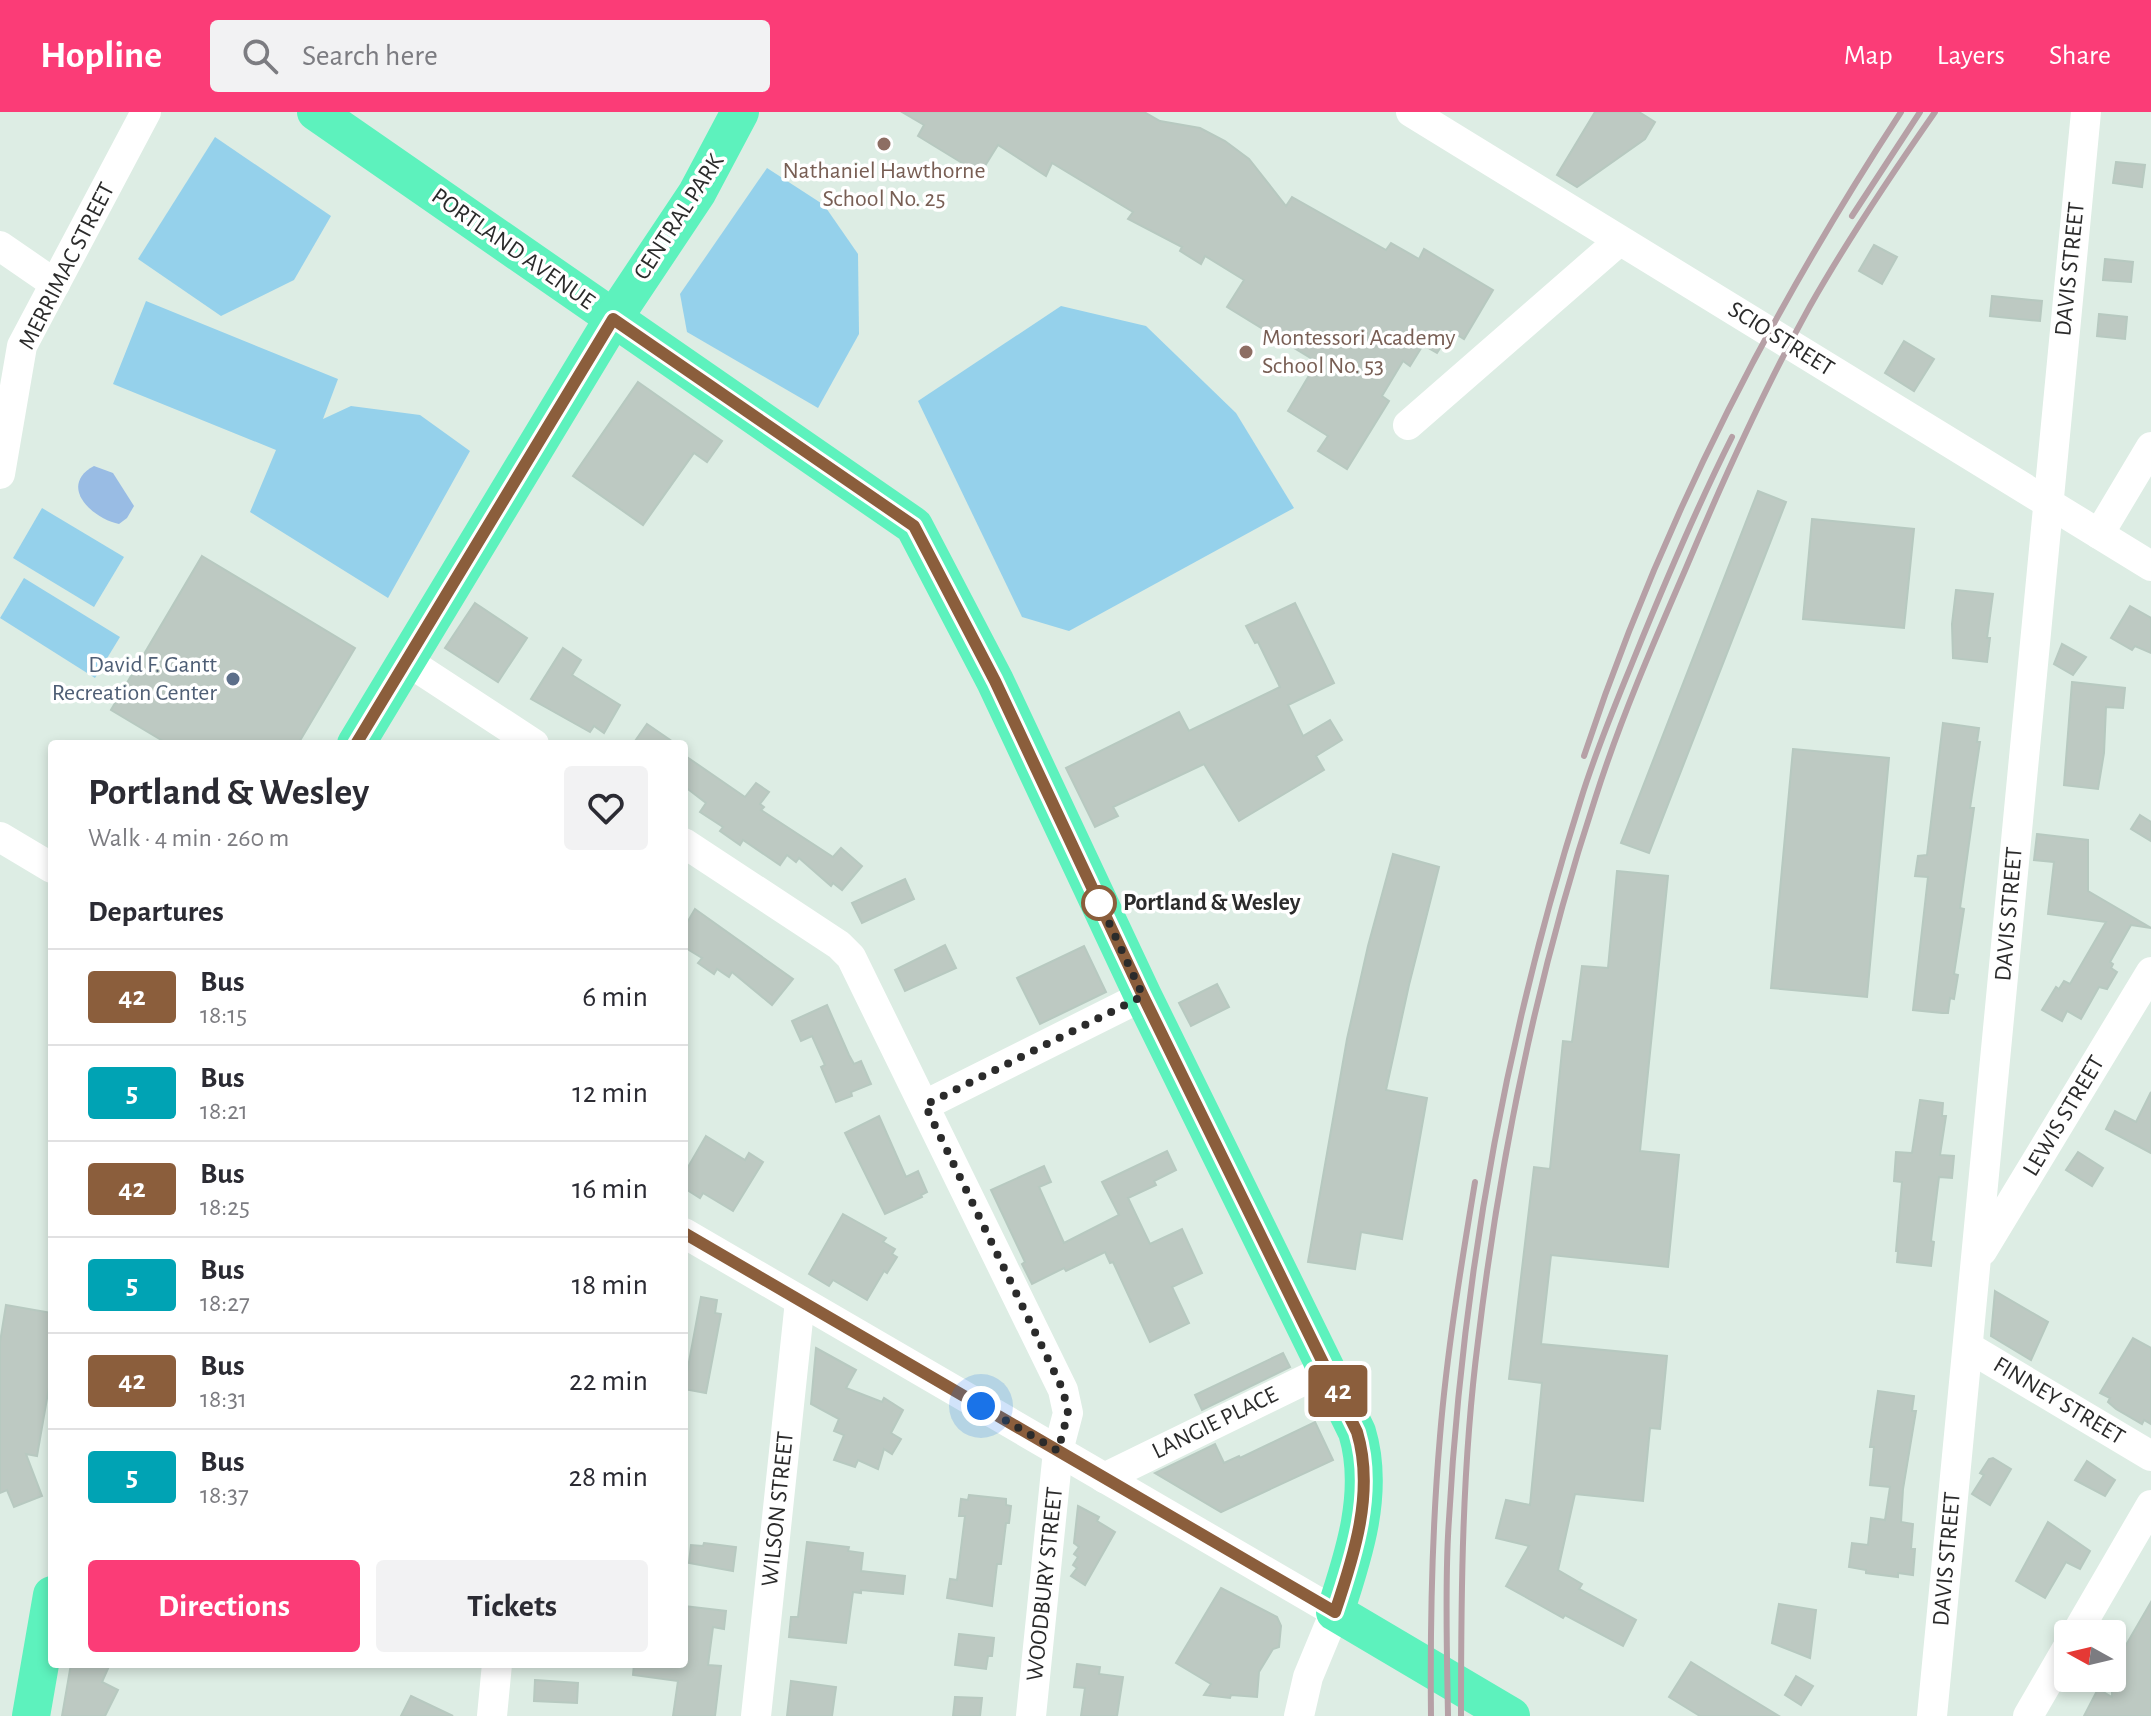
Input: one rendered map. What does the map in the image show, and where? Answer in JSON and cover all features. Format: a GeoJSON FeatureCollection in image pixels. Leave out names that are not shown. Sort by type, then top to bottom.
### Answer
{"type":"FeatureCollection","features":[{"type":"Feature","properties":{"kind":"main road","name":"CENTRAL PARK"},"geometry":{"type":"LineString","coordinates":[[358,740],[613,319],[697,193],[740,112]]}},
{"type":"Feature","properties":{"kind":"main road","name":"PORTLAND AVENUE"},"geometry":{"type":"LineString","coordinates":[[319,113],[914,526],[995,681],[1143,996],[1357,1432],[1365,1459],[1357,1538],[1335,1612]]}},
{"type":"Feature","properties":{"kind":"main road"},"geometry":{"type":"LineString","coordinates":[[1335,1612],[1511,1716]]}},
{"type":"Feature","properties":{"kind":"main road"},"geometry":{"type":"LineString","coordinates":[[31,1716],[48,1618]]}},
{"type":"Feature","properties":{"kind":"street","name":"MERRIMAC STREET"},"geometry":{"type":"LineString","coordinates":[[0,474],[22,346],[146,112]]}},
{"type":"Feature","properties":{"kind":"street","name":"DAVIS STREET"},"geometry":{"type":"LineString","coordinates":[[1932,1716],[2086,112]]}},
{"type":"Feature","properties":{"kind":"street","name":"SCIO STREET"},"geometry":{"type":"LineString","coordinates":[[1417,114],[2151,566]]}},
{"type":"Feature","properties":{"kind":"street"},"geometry":{"type":"LineString","coordinates":[[1408,425],[1619,241]]}},
{"type":"Feature","properties":{"kind":"street"},"geometry":{"type":"LineString","coordinates":[[0,246],[55,284]]}},
{"type":"Feature","properties":{"kind":"street"},"geometry":{"type":"LineString","coordinates":[[2099,534],[2151,447]]}},
{"type":"Feature","properties":{"kind":"street"},"geometry":{"type":"LineString","coordinates":[[407,661],[528,740]]}},
{"type":"Feature","properties":{"kind":"street"},"geometry":{"type":"LineString","coordinates":[[0,837],[48,866]]}},
{"type":"Feature","properties":{"kind":"street","name":"WOODBURY STREET"},"geometry":{"type":"LineString","coordinates":[[688,855],[839,945],[851,957],[1063,1390],[1068,1413],[1058,1451],[1031,1716]]}},
{"type":"Feature","properties":{"kind":"street","name":"LEWIS STREET"},"geometry":{"type":"LineString","coordinates":[[1977,1260],[2151,972]]}},
{"type":"Feature","properties":{"kind":"street"},"geometry":{"type":"LineString","coordinates":[[925,1105],[1143,996]]}},
{"type":"Feature","properties":{"kind":"street"},"geometry":{"type":"LineString","coordinates":[[688,1235],[1335,1612],[1308,1677],[1299,1716]]}},
{"type":"Feature","properties":{"kind":"street","name":"WILSON STREET"},"geometry":{"type":"LineString","coordinates":[[756,1716],[800,1301]]}},
{"type":"Feature","properties":{"kind":"street","name":"FINNEY STREET"},"geometry":{"type":"LineString","coordinates":[[1968,1347],[2151,1456]]}},
{"type":"Feature","properties":{"kind":"street","name":"LANGIE PLACE"},"geometry":{"type":"LineString","coordinates":[[1104,1478],[1327,1369]]}},
{"type":"Feature","properties":{"kind":"street"},"geometry":{"type":"LineString","coordinates":[[2084,1620],[2151,1505]]}},
{"type":"Feature","properties":{"kind":"street"},"geometry":{"type":"LineString","coordinates":[[492,1716],[497,1668]]}},
{"type":"Feature","properties":{"kind":"street"},"geometry":{"type":"LineString","coordinates":[[2028,1716],[2054,1671]]}},
{"type":"Feature","properties":{"kind":"shaded area"},"geometry":{"type":"Polygon","coordinates":[[[215,137],[331,216],[294,280],[221,316],[138,259],[215,137]]]}},
{"type":"Feature","properties":{"kind":"shaded area"},"geometry":{"type":"Polygon","coordinates":[[[767,168],[824,205],[858,254],[859,334],[818,408],[687,332],[680,294],[767,168]]]}},
{"type":"Feature","properties":{"kind":"shaded area"},"geometry":{"type":"Polygon","coordinates":[[[146,301],[338,379],[323,419],[351,406],[420,415],[470,451],[388,598],[250,512],[276,450],[113,384],[146,301]]]}},
{"type":"Feature","properties":{"kind":"shaded area"},"geometry":{"type":"Polygon","coordinates":[[[1061,306],[1146,326],[1236,413],[1294,508],[1069,631],[1022,617],[918,401],[1061,306]]]}},
{"type":"Feature","properties":{"kind":"shaded area"},"geometry":{"type":"Polygon","coordinates":[[[94,466],[113,473],[134,506],[119,524],[90,509],[79,492],[83,474],[94,466]]]}},
{"type":"Feature","properties":{"kind":"shaded area"},"geometry":{"type":"Polygon","coordinates":[[[42,508],[124,557],[94,607],[13,558],[42,508]]]}},
{"type":"Feature","properties":{"kind":"shaded area"},"geometry":{"type":"Polygon","coordinates":[[[24,578],[120,637],[95,678],[0,618],[24,578]]]}},
{"type":"Feature","properties":{"kind":"building"},"geometry":{"type":"Polygon","coordinates":[[[902,112],[1144,112],[1160,121],[1200,128],[1249,159],[1286,206],[1292,197],[1386,250],[1391,243],[1419,259],[1424,249],[1493,290],[1464,339],[1451,331],[1437,353],[1423,345],[1410,366],[1403,361],[1382,396],[1389,401],[1347,469],[1318,451],[1328,436],[1288,411],[1317,362],[1227,307],[1244,280],[1205,256],[1201,264],[1180,251],[1182,247],[1128,219],[1133,212],[1052,163],[1046,176],[998,145],[980,174],[918,136],[924,125],[902,112]]]}},
{"type":"Feature","properties":{"kind":"building"},"geometry":{"type":"Polygon","coordinates":[[[1595,112],[1639,112],[1655,122],[1645,139],[1577,187],[1557,175],[1595,112]]]}},
{"type":"Feature","properties":{"kind":"building"},"geometry":{"type":"Polygon","coordinates":[[[2116,162],[2145,165],[2142,187],[2113,183],[2116,162]]]}},
{"type":"Feature","properties":{"kind":"building"},"geometry":{"type":"Polygon","coordinates":[[[1874,245],[1897,257],[1882,284],[1859,271],[1874,245]]]}},
{"type":"Feature","properties":{"kind":"building"},"geometry":{"type":"Polygon","coordinates":[[[2105,259],[2133,262],[2131,282],[2103,280],[2105,259]]]}},
{"type":"Feature","properties":{"kind":"building"},"geometry":{"type":"Polygon","coordinates":[[[1992,296],[2042,301],[2040,321],[1990,316],[1992,296]]]}},
{"type":"Feature","properties":{"kind":"building"},"geometry":{"type":"Polygon","coordinates":[[[2099,314],[2127,317],[2125,339],[2097,336],[2099,314]]]}},
{"type":"Feature","properties":{"kind":"building"},"geometry":{"type":"Polygon","coordinates":[[[1904,341],[1934,359],[1914,391],[1885,373],[1904,341]]]}},
{"type":"Feature","properties":{"kind":"building"},"geometry":{"type":"Polygon","coordinates":[[[638,382],[722,441],[707,462],[694,453],[643,525],[573,476],[638,382]]]}},
{"type":"Feature","properties":{"kind":"building"},"geometry":{"type":"Polygon","coordinates":[[[1758,491],[1786,502],[1649,853],[1621,843],[1758,491]]]}},
{"type":"Feature","properties":{"kind":"building"},"geometry":{"type":"Polygon","coordinates":[[[1812,519],[1914,529],[1904,628],[1803,619],[1812,519]]]}},
{"type":"Feature","properties":{"kind":"building","name":"David F. Gantt Recreation Center"},"geometry":{"type":"Polygon","coordinates":[[[202,556],[355,648],[300,740],[161,740],[111,710],[202,556]]]}},
{"type":"Feature","properties":{"kind":"building"},"geometry":{"type":"Polygon","coordinates":[[[1956,590],[1993,594],[1987,662],[1953,658],[1952,624],[1956,590]]]}},
{"type":"Feature","properties":{"kind":"building"},"geometry":{"type":"Polygon","coordinates":[[[475,603],[527,638],[498,682],[445,648],[475,603]]]}},
{"type":"Feature","properties":{"kind":"building"},"geometry":{"type":"Polygon","coordinates":[[[1295,603],[1334,683],[1288,705],[1303,736],[1330,720],[1342,740],[1316,756],[1324,770],[1239,821],[1204,764],[1113,807],[1118,816],[1095,827],[1066,768],[1179,712],[1189,731],[1280,687],[1258,642],[1255,643],[1246,626],[1295,603]]]}},
{"type":"Feature","properties":{"kind":"building"},"geometry":{"type":"Polygon","coordinates":[[[2130,606],[2151,618],[2151,653],[2135,646],[2132,650],[2111,638],[2130,606]]]}},
{"type":"Feature","properties":{"kind":"building"},"geometry":{"type":"Polygon","coordinates":[[[2062,644],[2086,657],[2073,675],[2054,664],[2062,644]]]}},
{"type":"Feature","properties":{"kind":"building"},"geometry":{"type":"Polygon","coordinates":[[[563,648],[581,660],[572,675],[620,705],[604,733],[594,726],[590,732],[531,699],[563,648]]]}},
{"type":"Feature","properties":{"kind":"building"},"geometry":{"type":"Polygon","coordinates":[[[2072,682],[2125,688],[2123,708],[2106,707],[2104,753],[2098,789],[2064,785],[2072,682]]]}},
{"type":"Feature","properties":{"kind":"building"},"geometry":{"type":"Polygon","coordinates":[[[1943,723],[1979,728],[1977,742],[1980,742],[1960,908],[1964,909],[1954,974],[1958,975],[1948,1013],[1913,1010],[1928,877],[1915,876],[1918,856],[1927,855],[1943,723]]]}},
{"type":"Feature","properties":{"kind":"building"},"geometry":{"type":"Polygon","coordinates":[[[647,724],[670,740],[636,740],[647,724]]]}},
{"type":"Feature","properties":{"kind":"building"},"geometry":{"type":"Polygon","coordinates":[[[1793,749],[1889,758],[1867,997],[1771,988],[1793,749]]]}},
{"type":"Feature","properties":{"kind":"building"},"geometry":{"type":"Polygon","coordinates":[[[688,758],[745,797],[756,783],[769,792],[760,804],[764,807],[761,810],[833,857],[841,848],[862,866],[842,890],[833,883],[831,886],[799,858],[796,862],[787,855],[780,865],[743,840],[740,845],[720,831],[723,827],[700,812],[706,803],[688,789],[688,758]]]}},
{"type":"Feature","properties":{"kind":"building"},"geometry":{"type":"Polygon","coordinates":[[[2140,815],[2151,822],[2151,841],[2131,829],[2140,815]]]}},
{"type":"Feature","properties":{"kind":"building"},"geometry":{"type":"Polygon","coordinates":[[[2037,834],[2088,840],[2088,891],[2151,928],[2131,925],[2110,962],[2113,964],[2111,968],[2117,972],[2107,989],[2099,987],[2081,1019],[2067,1011],[2062,1021],[2042,1010],[2056,987],[2059,989],[2064,981],[2070,984],[2106,922],[2048,914],[2054,862],[2034,860],[2037,834]]]}},
{"type":"Feature","properties":{"kind":"building"},"geometry":{"type":"Polygon","coordinates":[[[1393,854],[1439,867],[1386,1090],[1427,1098],[1402,1239],[1361,1232],[1355,1269],[1308,1262],[1347,1039],[1393,854]]]}},
{"type":"Feature","properties":{"kind":"building"},"geometry":{"type":"Polygon","coordinates":[[[1617,871],[1668,876],[1640,1151],[1679,1155],[1668,1267],[1551,1255],[1541,1344],[1667,1356],[1660,1429],[1650,1428],[1643,1501],[1575,1494],[1558,1570],[1582,1584],[1579,1589],[1636,1620],[1623,1646],[1565,1615],[1563,1618],[1506,1586],[1529,1546],[1496,1538],[1506,1500],[1530,1505],[1542,1383],[1509,1379],[1534,1167],[1550,1169],[1563,1041],[1572,1042],[1582,966],[1608,968],[1617,871]]]}},
{"type":"Feature","properties":{"kind":"building"},"geometry":{"type":"Polygon","coordinates":[[[905,879],[914,899],[862,923],[852,903],[905,879]]]}},
{"type":"Feature","properties":{"kind":"building"},"geometry":{"type":"Polygon","coordinates":[[[695,909],[793,979],[772,1005],[732,972],[729,977],[717,969],[714,974],[698,963],[702,958],[688,949],[688,921],[695,909]]]}},
{"type":"Feature","properties":{"kind":"building"},"geometry":{"type":"Polygon","coordinates":[[[945,945],[956,968],[905,991],[895,970],[945,945]]]}},
{"type":"Feature","properties":{"kind":"building"},"geometry":{"type":"Polygon","coordinates":[[[1084,946],[1106,992],[1040,1024],[1017,978],[1084,946]]]}},
{"type":"Feature","properties":{"kind":"building"},"geometry":{"type":"Polygon","coordinates":[[[1217,984],[1229,1007],[1191,1026],[1179,1003],[1217,984]]]}},
{"type":"Feature","properties":{"kind":"building"},"geometry":{"type":"Polygon","coordinates":[[[827,1005],[854,1064],[861,1061],[871,1084],[836,1102],[812,1036],[801,1041],[792,1021],[827,1005]]]}},
{"type":"Feature","properties":{"kind":"building"},"geometry":{"type":"Polygon","coordinates":[[[2151,1092],[2151,1153],[2106,1129],[2115,1111],[2136,1122],[2151,1092]]]}},
{"type":"Feature","properties":{"kind":"building"},"geometry":{"type":"Polygon","coordinates":[[[1920,1100],[1943,1103],[1942,1116],[1946,1116],[1940,1155],[1954,1156],[1952,1178],[1939,1177],[1931,1266],[1897,1262],[1896,1251],[1902,1182],[1894,1181],[1896,1152],[1912,1153],[1920,1100]]]}},
{"type":"Feature","properties":{"kind":"building"},"geometry":{"type":"Polygon","coordinates":[[[879,1116],[906,1177],[918,1171],[927,1192],[885,1214],[845,1133],[879,1116]]]}},
{"type":"Feature","properties":{"kind":"building"},"geometry":{"type":"Polygon","coordinates":[[[706,1136],[745,1160],[749,1153],[763,1162],[733,1211],[703,1193],[700,1198],[688,1190],[688,1167],[706,1136]]]}},
{"type":"Feature","properties":{"kind":"building"},"geometry":{"type":"Polygon","coordinates":[[[1167,1151],[1176,1170],[1154,1181],[1156,1185],[1128,1198],[1150,1244],[1182,1229],[1202,1273],[1172,1287],[1189,1323],[1150,1342],[1113,1262],[1110,1263],[1105,1252],[1032,1284],[991,1190],[1044,1166],[1051,1182],[1039,1187],[1064,1243],[1119,1215],[1102,1182],[1167,1151]]]}},
{"type":"Feature","properties":{"kind":"building"},"geometry":{"type":"Polygon","coordinates":[[[2078,1152],[2103,1168],[2092,1186],[2066,1170],[2078,1152]]]}},
{"type":"Feature","properties":{"kind":"building"},"geometry":{"type":"Polygon","coordinates":[[[843,1214],[886,1238],[883,1242],[895,1249],[892,1254],[897,1257],[887,1273],[884,1271],[867,1300],[833,1280],[829,1286],[809,1274],[843,1214]]]}},
{"type":"Feature","properties":{"kind":"building"},"geometry":{"type":"Polygon","coordinates":[[[1995,1291],[2048,1322],[2031,1360],[1991,1336],[1995,1291]]]}},
{"type":"Feature","properties":{"kind":"building"},"geometry":{"type":"Polygon","coordinates":[[[701,1297],[717,1300],[715,1313],[721,1314],[706,1393],[688,1390],[688,1367],[701,1297]]]}},
{"type":"Feature","properties":{"kind":"building"},"geometry":{"type":"Polygon","coordinates":[[[6,1305],[48,1312],[48,1393],[37,1456],[26,1454],[42,1496],[14,1507],[7,1490],[0,1493],[0,1342],[6,1305]]]}},
{"type":"Feature","properties":{"kind":"building"},"geometry":{"type":"Polygon","coordinates":[[[2133,1338],[2151,1348],[2151,1424],[2144,1420],[2142,1424],[2116,1409],[2108,1402],[2110,1398],[2100,1393],[2133,1338]]]}},
{"type":"Feature","properties":{"kind":"building"},"geometry":{"type":"Polygon","coordinates":[[[816,1348],[856,1370],[846,1388],[882,1402],[884,1398],[903,1410],[891,1433],[901,1439],[892,1454],[884,1449],[878,1469],[858,1460],[855,1467],[834,1460],[844,1435],[834,1431],[839,1419],[811,1404],[816,1348]]]}},
{"type":"Feature","properties":{"kind":"building"},"geometry":{"type":"Polygon","coordinates":[[[1283,1353],[1290,1367],[1202,1410],[1195,1395],[1283,1353]]]}},
{"type":"Feature","properties":{"kind":"building"},"geometry":{"type":"Polygon","coordinates":[[[1878,1391],[1914,1396],[1912,1411],[1916,1411],[1903,1489],[1901,1522],[1913,1524],[1913,1575],[1898,1573],[1898,1577],[1866,1573],[1866,1570],[1849,1567],[1852,1543],[1868,1545],[1871,1518],[1885,1520],[1890,1487],[1870,1485],[1874,1447],[1870,1447],[1878,1391]]]}},
{"type":"Feature","properties":{"kind":"building"},"geometry":{"type":"Polygon","coordinates":[[[1315,1422],[1333,1460],[1221,1512],[1155,1473],[1215,1444],[1224,1463],[1240,1458],[1315,1422]]]}},
{"type":"Feature","properties":{"kind":"building"},"geometry":{"type":"Polygon","coordinates":[[[1993,1458],[2011,1469],[1990,1505],[1972,1494],[1984,1475],[1980,1473],[1993,1458]]]}},
{"type":"Feature","properties":{"kind":"building"},"geometry":{"type":"Polygon","coordinates":[[[2087,1461],[2115,1480],[2105,1496],[2075,1480],[2087,1461]]]}},
{"type":"Feature","properties":{"kind":"building"},"geometry":{"type":"Polygon","coordinates":[[[969,1495],[1006,1499],[1006,1505],[1011,1506],[1001,1564],[997,1564],[992,1606],[947,1598],[950,1579],[957,1580],[965,1516],[959,1516],[961,1499],[968,1500],[969,1495]]]}},
{"type":"Feature","properties":{"kind":"building"},"geometry":{"type":"Polygon","coordinates":[[[1078,1506],[1099,1517],[1097,1521],[1115,1532],[1085,1585],[1071,1576],[1077,1568],[1073,1565],[1078,1557],[1074,1554],[1079,1547],[1074,1543],[1078,1506]]]}},
{"type":"Feature","properties":{"kind":"building"},"geometry":{"type":"Polygon","coordinates":[[[2048,1522],[2090,1551],[2080,1569],[2066,1562],[2045,1598],[2016,1581],[2048,1522]]]}},
{"type":"Feature","properties":{"kind":"building"},"geometry":{"type":"Polygon","coordinates":[[[807,1542],[849,1547],[848,1551],[863,1553],[861,1571],[905,1576],[903,1594],[853,1592],[846,1643],[789,1637],[791,1617],[798,1617],[807,1542]]]}},
{"type":"Feature","properties":{"kind":"building"},"geometry":{"type":"Polygon","coordinates":[[[704,1543],[736,1547],[733,1571],[689,1563],[691,1545],[703,1546],[704,1543]]]}},
{"type":"Feature","properties":{"kind":"building"},"geometry":{"type":"Polygon","coordinates":[[[1221,1588],[1277,1617],[1281,1626],[1279,1647],[1273,1649],[1259,1672],[1257,1697],[1204,1695],[1211,1684],[1176,1663],[1221,1588]]]}},
{"type":"Feature","properties":{"kind":"building"},"geometry":{"type":"Polygon","coordinates":[[[2151,1602],[2151,1716],[2084,1716],[2096,1692],[2112,1697],[2112,1692],[2126,1692],[2126,1645],[2151,1602]]]}},
{"type":"Feature","properties":{"kind":"building"},"geometry":{"type":"Polygon","coordinates":[[[1779,1604],[1816,1610],[1810,1658],[1772,1643],[1779,1604]]]}},
{"type":"Feature","properties":{"kind":"building"},"geometry":{"type":"Polygon","coordinates":[[[688,1606],[726,1611],[724,1629],[713,1627],[708,1665],[721,1666],[715,1716],[673,1716],[678,1681],[633,1675],[634,1668],[688,1668],[688,1606]]]}},
{"type":"Feature","properties":{"kind":"building"},"geometry":{"type":"Polygon","coordinates":[[[959,1634],[994,1638],[992,1656],[988,1656],[986,1669],[955,1665],[959,1634]]]}},
{"type":"Feature","properties":{"kind":"building"},"geometry":{"type":"Polygon","coordinates":[[[1691,1662],[1779,1716],[1700,1716],[1669,1697],[1691,1662]]]}},
{"type":"Feature","properties":{"kind":"building"},"geometry":{"type":"Polygon","coordinates":[[[1077,1664],[1100,1667],[1099,1674],[1123,1677],[1117,1716],[1081,1716],[1085,1688],[1074,1687],[1077,1664]]]}},
{"type":"Feature","properties":{"kind":"building"},"geometry":{"type":"Polygon","coordinates":[[[70,1668],[108,1668],[102,1682],[118,1690],[105,1716],[62,1716],[70,1668]]]}},
{"type":"Feature","properties":{"kind":"building"},"geometry":{"type":"Polygon","coordinates":[[[1796,1676],[1813,1686],[1801,1705],[1785,1695],[1796,1676]]]}},
{"type":"Feature","properties":{"kind":"building"},"geometry":{"type":"Polygon","coordinates":[[[535,1680],[578,1683],[577,1703],[534,1701],[535,1680]]]}},
{"type":"Feature","properties":{"kind":"building"},"geometry":{"type":"Polygon","coordinates":[[[791,1681],[836,1687],[832,1716],[787,1716],[791,1681]]]}},
{"type":"Feature","properties":{"kind":"building"},"geometry":{"type":"Polygon","coordinates":[[[411,1696],[453,1716],[401,1716],[411,1696]]]}},
{"type":"Feature","properties":{"kind":"building"},"geometry":{"type":"Polygon","coordinates":[[[955,1697],[982,1698],[980,1716],[953,1716],[955,1697]]]}},
{"type":"Feature","properties":{"kind":"railway"},"geometry":{"type":"LineString","coordinates":[[1584,756],[1647,588],[1722,424],[1807,265],[1901,112]]}},
{"type":"Feature","properties":{"kind":"railway"},"geometry":{"type":"LineString","coordinates":[[1852,216],[1920,112]]}},
{"type":"Feature","properties":{"kind":"railway"},"geometry":{"type":"LineString","coordinates":[[1461,1716],[1466,1481],[1487,1272],[1523,1067],[1574,865],[1638,682],[1714,502],[1760,403],[1824,281],[1935,112]]}},
{"type":"Feature","properties":{"kind":"railway"},"geometry":{"type":"LineString","coordinates":[[1448,1716],[1447,1558],[1454,1442],[1476,1256],[1509,1071],[1554,889],[1593,763],[1669,573],[1732,437]]}},
{"type":"Feature","properties":{"kind":"railway"},"geometry":{"type":"LineString","coordinates":[[1431,1716],[1432,1576],[1440,1436],[1450,1340],[1475,1182]]}},
{"type":"Feature","properties":{"kind":"bus line","name":"42"},"geometry":{"type":"LineString","coordinates":[[358,740],[613,319],[914,526],[1021,734],[1143,996],[1357,1432],[1365,1459],[1359,1526],[1335,1612],[688,1235]]}},
{"type":"Feature","properties":{"kind":"place","name":"Nathaniel Hawthorne School No. 25"},"geometry":{"type":"Point","coordinates":[884,144]}},
{"type":"Feature","properties":{"kind":"place","name":"Montessori Academy School No. 53"},"geometry":{"type":"Point","coordinates":[1246,352]}},
{"type":"Feature","properties":{"kind":"place","name":"David F. Gantt Recreation Center"},"geometry":{"type":"Point","coordinates":[233,679]}},
{"type":"Feature","properties":{"kind":"place","name":"Portland & Wesley"},"geometry":{"type":"Point","coordinates":[1099,903]}},
{"type":"Feature","properties":{"kind":"route"},"geometry":{"type":"LineString","coordinates":[[981,1406],[1058,1451],[1068,1413],[1063,1390],[925,1105],[1143,996],[1097,897],[1099,903]]}}]}
